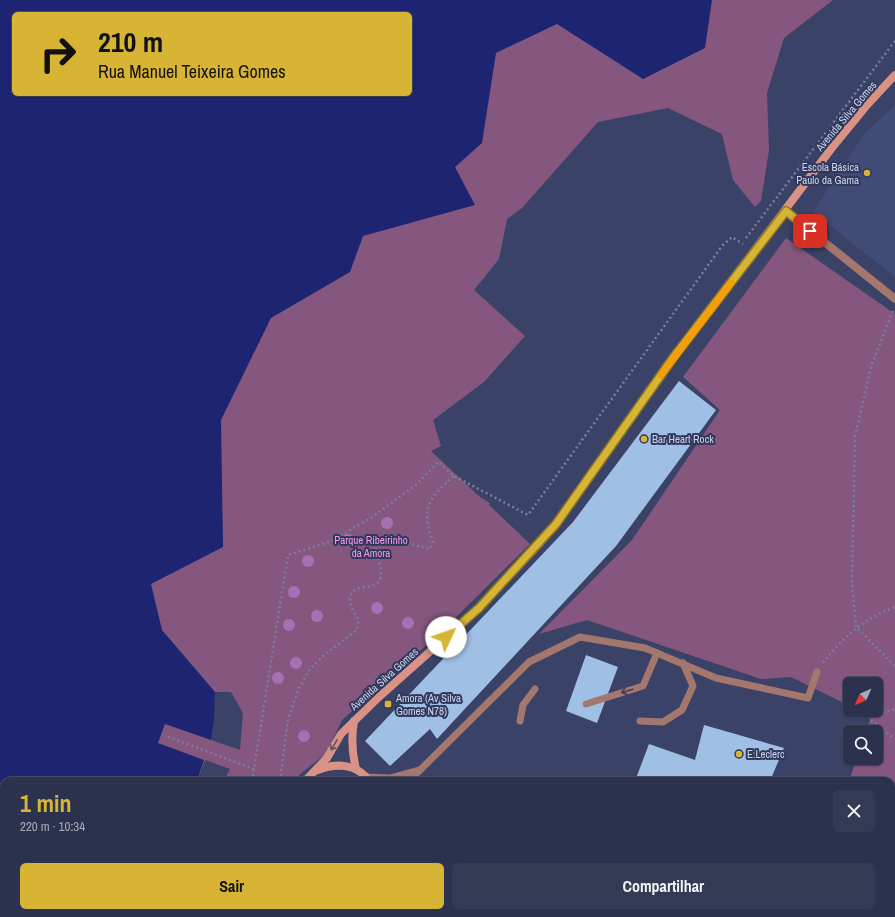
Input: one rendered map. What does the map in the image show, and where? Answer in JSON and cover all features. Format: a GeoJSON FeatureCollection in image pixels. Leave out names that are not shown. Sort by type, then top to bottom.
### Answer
{"type":"FeatureCollection","features":[{"type":"Feature","properties":{"kind":"street","name":"Avenida Silva Gomes"},"geometry":{"type":"LineString","coordinates":[[309,777],[327,758],[341,734],[479,608],[540,543],[568,508],[673,358],[858,116],[895,75]]}},
{"type":"Feature","properties":{"kind":"street"},"geometry":{"type":"LineString","coordinates":[[786,211],[895,299]]}},
{"type":"Feature","properties":{"kind":"street"},"geometry":{"type":"LineString","coordinates":[[354,721],[351,735],[356,769]]}},
{"type":"Feature","properties":{"kind":"street"},"geometry":{"type":"LineString","coordinates":[[317,770],[330,765],[343,765],[356,769],[366,777]]}},
{"type":"Feature","properties":{"kind":"lane"},"geometry":{"type":"LineString","coordinates":[[413,777],[529,662],[580,637],[645,648],[716,678],[808,698],[817,672]]}},
{"type":"Feature","properties":{"kind":"lane"},"geometry":{"type":"LineString","coordinates":[[586,704],[642,686],[657,653]]}},
{"type":"Feature","properties":{"kind":"lane"},"geometry":{"type":"LineString","coordinates":[[640,721],[663,722],[682,710],[693,686],[683,663]]}},
{"type":"Feature","properties":{"kind":"lane"},"geometry":{"type":"LineString","coordinates":[[520,721],[523,705],[535,689]]}},
{"type":"Feature","properties":{"kind":"lane"},"geometry":{"type":"LineString","coordinates":[[394,777],[419,770]]}},
{"type":"Feature","properties":{"kind":"path"},"geometry":{"type":"LineString","coordinates":[[253,777],[288,555],[332,541],[372,517],[417,484],[438,462],[454,476],[528,515],[722,246],[732,237],[743,245],[748,233],[895,41]]}},
{"type":"Feature","properties":{"kind":"path"},"geometry":{"type":"LineString","coordinates":[[895,307],[872,364],[855,436],[852,584],[856,627],[895,666]]}},
{"type":"Feature","properties":{"kind":"path"},"geometry":{"type":"LineString","coordinates":[[281,777],[288,719],[299,688],[310,669],[325,654],[357,630],[358,620],[351,609],[350,600],[352,593],[365,586],[375,586],[380,581],[382,573],[375,554],[376,546],[380,541],[388,538],[430,549],[433,542],[430,534],[428,509],[431,499],[454,476]]}},
{"type":"Feature","properties":{"kind":"path"},"geometry":{"type":"LineString","coordinates":[[817,672],[829,655],[856,627],[874,616],[895,608]]}},
{"type":"Feature","properties":{"kind":"path"},"geometry":{"type":"LineString","coordinates":[[883,712],[895,709]]}},
{"type":"Feature","properties":{"kind":"path"},"geometry":{"type":"LineString","coordinates":[[870,720],[895,739]]}},
{"type":"Feature","properties":{"kind":"path"},"geometry":{"type":"LineString","coordinates":[[168,738],[254,769]]}},
{"type":"Feature","properties":{"kind":"shaded area"},"geometry":{"type":"Polygon","coordinates":[[[0,0],[712,0],[705,48],[643,79],[557,24],[496,53],[482,143],[455,167],[475,205],[363,236],[350,272],[271,318],[221,420],[223,547],[151,584],[162,630],[215,692],[214,719],[211,740],[165,724],[158,743],[204,760],[198,777],[0,777],[0,0]]]}},
{"type":"Feature","properties":{"kind":"shaded area","name":"Escola Básica Paulo da Gama"},"geometry":{"type":"Polygon","coordinates":[[[895,105],[895,277],[813,212],[864,134],[895,105]]]}},
{"type":"Feature","properties":{"kind":"green space","name":"Parque Ribeirinho da Amora"},"geometry":{"type":"Polygon","coordinates":[[[0,0],[833,0],[784,38],[767,93],[769,150],[761,201],[755,207],[733,180],[722,134],[668,108],[598,122],[522,208],[507,219],[499,259],[474,290],[525,336],[484,382],[433,420],[441,446],[431,451],[480,497],[490,503],[489,505],[530,544],[440,633],[342,720],[326,754],[298,777],[226,777],[230,769],[205,760],[199,777],[0,777],[0,0]],[[215,692],[211,740],[240,750],[243,713],[231,692],[215,692]]]}},
{"type":"Feature","properties":{"kind":"green space"},"geometry":{"type":"Polygon","coordinates":[[[786,238],[895,314],[895,777],[850,777],[855,765],[883,765],[883,725],[868,725],[870,720],[868,717],[883,717],[883,677],[843,677],[843,703],[791,677],[761,679],[587,620],[539,634],[632,540],[720,410],[683,377],[786,238]]]}},
{"type":"Feature","properties":{"kind":"building"},"geometry":{"type":"Polygon","coordinates":[[[679,381],[716,410],[616,546],[437,739],[430,729],[390,766],[365,741],[573,522],[679,381]]]}},
{"type":"Feature","properties":{"kind":"building"},"geometry":{"type":"Polygon","coordinates":[[[586,655],[618,667],[597,723],[566,711],[586,655]]]}},
{"type":"Feature","properties":{"kind":"building","name":"E.Leclerc"},"geometry":{"type":"Polygon","coordinates":[[[704,725],[784,748],[772,777],[637,777],[649,744],[695,760],[704,725]]]}},
{"type":"Feature","properties":{"kind":"slow traffic"},"geometry":{"type":"LineString","coordinates":[[661,375],[731,283]]}},
{"type":"Feature","properties":{"kind":"place","name":"Escola Básica Paulo da Gama"},"geometry":{"type":"Point","coordinates":[867,173]}},
{"type":"Feature","properties":{"kind":"place","name":"Bar Heart Rock"},"geometry":{"type":"Point","coordinates":[644,439]}},
{"type":"Feature","properties":{"kind":"place","name":"Amora (Av Silva Gomes N78)"},"geometry":{"type":"Point","coordinates":[388,704]}},
{"type":"Feature","properties":{"kind":"place","name":"E.Leclerc"},"geometry":{"type":"Point","coordinates":[739,754]}},
{"type":"Feature","properties":{"kind":"route"},"geometry":{"type":"LineString","coordinates":[[446,637],[479,608],[556,524],[673,358],[786,211],[810,231]]}}]}
